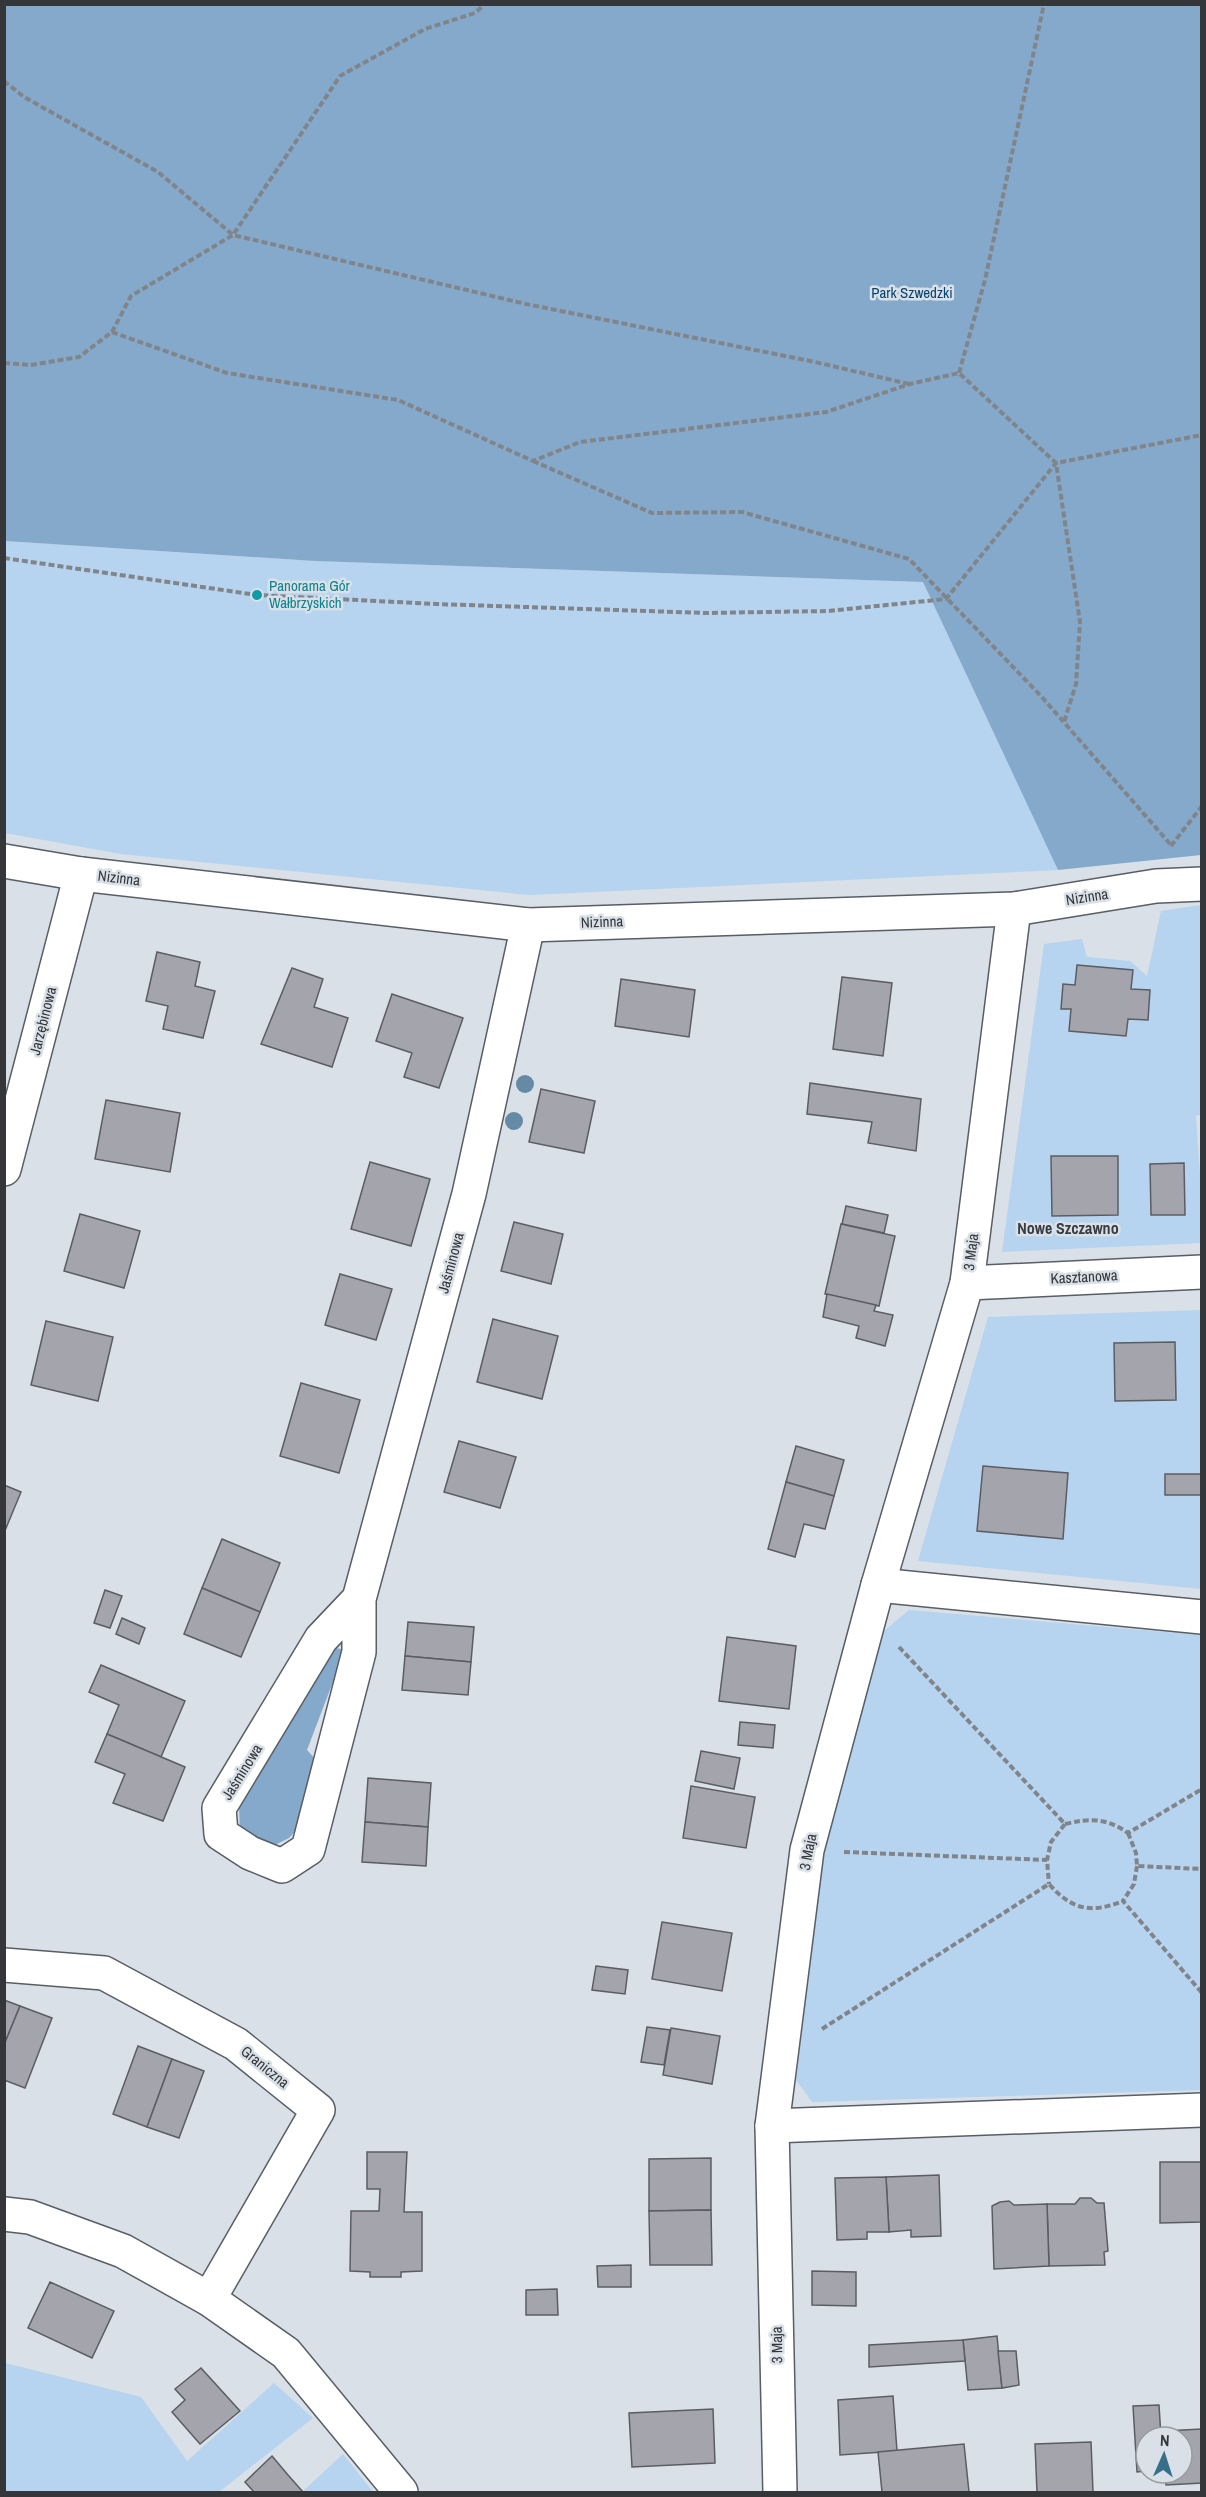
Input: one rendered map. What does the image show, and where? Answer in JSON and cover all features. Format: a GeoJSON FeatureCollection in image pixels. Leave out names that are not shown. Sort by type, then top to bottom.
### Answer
{"type":"FeatureCollection","features":[{"type":"Feature","properties":{"kind":"street","name":"Nizinna"},"geometry":{"type":"LineString","coordinates":[[4,861],[81,874],[528,925],[1014,909],[1156,886],[1202,884]]}},
{"type":"Feature","properties":{"kind":"street","name":"Jarzębinowa"},"geometry":{"type":"LineString","coordinates":[[4,1169],[81,874]]}},
{"type":"Feature","properties":{"kind":"street","name":"3 Maja"},"geometry":{"type":"LineString","coordinates":[[780,2493],[772,2126],[807,1850],[869,1616],[967,1283],[1014,909]]}},
{"type":"Feature","properties":{"kind":"street","name":"Jaśminowa"},"geometry":{"type":"LineString","coordinates":[[359,1599],[321,1639],[219,1808],[221,1834],[249,1853],[282,1866],[308,1849],[359,1652],[359,1599],[470,1194],[528,925]]}},
{"type":"Feature","properties":{"kind":"street","name":"Kasztanowa"},"geometry":{"type":"LineString","coordinates":[[967,1283],[1202,1272]]}},
{"type":"Feature","properties":{"kind":"street"},"geometry":{"type":"LineString","coordinates":[[878,1585],[1202,1617]]}},
{"type":"Feature","properties":{"kind":"street","name":"Graniczna"},"geometry":{"type":"LineString","coordinates":[[4,1965],[104,1973],[236,2044],[318,2110],[209,2299]]}},
{"type":"Feature","properties":{"kind":"street"},"geometry":{"type":"LineString","coordinates":[[772,2126],[1202,2110]]}},
{"type":"Feature","properties":{"kind":"street"},"geometry":{"type":"LineString","coordinates":[[4,2214],[30,2217],[123,2251],[209,2299],[286,2353],[401,2493]]}},
{"type":"Feature","properties":{"kind":"path"},"geometry":{"type":"LineString","coordinates":[[4,363],[31,365],[79,357],[112,332],[131,296],[233,235],[340,76],[425,29],[475,13],[485,4]]}},
{"type":"Feature","properties":{"kind":"path"},"geometry":{"type":"LineString","coordinates":[[960,373],[985,280],[1044,4]]}},
{"type":"Feature","properties":{"kind":"path"},"geometry":{"type":"LineString","coordinates":[[4,81],[24,97],[158,172],[233,235],[526,304],[804,359],[910,384]]}},
{"type":"Feature","properties":{"kind":"path"},"geometry":{"type":"LineString","coordinates":[[112,332],[227,373],[398,400],[652,513],[742,512],[909,559],[1064,722],[1171,845],[1202,806]]}},
{"type":"Feature","properties":{"kind":"path"},"geometry":{"type":"LineString","coordinates":[[533,461],[580,442],[826,412],[910,384],[960,373]]}},
{"type":"Feature","properties":{"kind":"path"},"geometry":{"type":"LineString","coordinates":[[960,373],[1056,463],[1080,622],[1076,684],[1064,722]]}},
{"type":"Feature","properties":{"kind":"path"},"geometry":{"type":"LineString","coordinates":[[4,558],[257,595],[436,604],[706,613],[828,611],[946,599],[1056,463],[1202,435]]}},
{"type":"Feature","properties":{"kind":"path"},"geometry":{"type":"LineString","coordinates":[[869,1616],[1065,1824]]}},
{"type":"Feature","properties":{"kind":"path"},"geometry":{"type":"LineString","coordinates":[[1128,1833],[1202,1789]]}},
{"type":"Feature","properties":{"kind":"path"},"geometry":{"type":"LineString","coordinates":[[1087,1818],[1113,1822],[1128,1833],[1136,1853],[1137,1866],[1134,1884],[1123,1901],[1107,1908],[1086,1908],[1067,1902],[1049,1884],[1047,1860],[1052,1842],[1065,1824],[1087,1818]]}},
{"type":"Feature","properties":{"kind":"path"},"geometry":{"type":"LineString","coordinates":[[807,1850],[1047,1860]]}},
{"type":"Feature","properties":{"kind":"path"},"geometry":{"type":"LineString","coordinates":[[1137,1866],[1202,1869]]}},
{"type":"Feature","properties":{"kind":"path"},"geometry":{"type":"LineString","coordinates":[[781,2055],[1049,1884]]}},
{"type":"Feature","properties":{"kind":"path"},"geometry":{"type":"LineString","coordinates":[[1123,1901],[1202,1993]]}},
{"type":"Feature","properties":{"kind":"shaded area"},"geometry":{"type":"Polygon","coordinates":[[[4,541],[315,561],[923,582],[1058,870],[529,895],[121,854],[5,833],[4,541]]]}},
{"type":"Feature","properties":{"kind":"shaded area"},"geometry":{"type":"Polygon","coordinates":[[[1201,905],[1202,1114],[1196,1116],[1201,1189],[1201,1243],[1002,1252],[1044,944],[1082,939],[1087,957],[1130,961],[1147,976],[1161,911],[1201,905]]]}},
{"type":"Feature","properties":{"kind":"shaded area"},"geometry":{"type":"Polygon","coordinates":[[[1201,1310],[1201,1589],[918,1561],[988,1317],[1201,1310]]]}},
{"type":"Feature","properties":{"kind":"shaded area"},"geometry":{"type":"Polygon","coordinates":[[[909,1610],[1201,1635],[1201,2090],[812,2102],[796,2080],[824,1854],[877,1637],[909,1610]]]}},
{"type":"Feature","properties":{"kind":"shaded area"},"geometry":{"type":"Polygon","coordinates":[[[5,2363],[141,2397],[187,2461],[274,2383],[313,2418],[219,2492],[5,2492],[5,2363]]]}},
{"type":"Feature","properties":{"kind":"shaded area"},"geometry":{"type":"Polygon","coordinates":[[[343,2454],[373,2492],[302,2492],[343,2454]]]}},
{"type":"Feature","properties":{"kind":"green space","name":"Park Szwedzki"},"geometry":{"type":"Polygon","coordinates":[[[4,5],[1201,5],[1201,855],[1058,870],[923,582],[315,561],[5,541],[4,5]]]}},
{"type":"Feature","properties":{"kind":"green space"},"geometry":{"type":"Polygon","coordinates":[[[335,1648],[341,1649],[347,1659],[345,1670],[334,1679],[307,1750],[318,1762],[300,1826],[289,1838],[273,1846],[240,1836],[239,1804],[328,1652],[335,1648]]]}},
{"type":"Feature","properties":{"kind":"building"},"geometry":{"type":"Polygon","coordinates":[[[157,952],[200,962],[195,986],[215,991],[203,1038],[163,1029],[168,1006],[146,1001],[157,952]]]}},
{"type":"Feature","properties":{"kind":"building"},"geometry":{"type":"Polygon","coordinates":[[[1077,965],[1133,970],[1131,989],[1150,990],[1148,1020],[1128,1019],[1126,1036],[1069,1031],[1071,1009],[1061,1009],[1063,984],[1075,985],[1077,965]]]}},
{"type":"Feature","properties":{"kind":"building"},"geometry":{"type":"Polygon","coordinates":[[[292,968],[323,979],[314,1007],[348,1018],[332,1067],[261,1044],[292,968]]]}},
{"type":"Feature","properties":{"kind":"building"},"geometry":{"type":"Polygon","coordinates":[[[842,977],[892,983],[883,1056],[833,1049],[842,977]]]}},
{"type":"Feature","properties":{"kind":"building"},"geometry":{"type":"Polygon","coordinates":[[[621,979],[695,990],[689,1037],[615,1026],[621,979]]]}},
{"type":"Feature","properties":{"kind":"building"},"geometry":{"type":"Polygon","coordinates":[[[392,994],[463,1018],[439,1088],[404,1077],[412,1053],[376,1041],[392,994]]]}},
{"type":"Feature","properties":{"kind":"building"},"geometry":{"type":"Polygon","coordinates":[[[810,1083],[921,1099],[916,1151],[868,1143],[872,1122],[807,1114],[810,1083]]]}},
{"type":"Feature","properties":{"kind":"building"},"geometry":{"type":"Polygon","coordinates":[[[541,1089],[595,1101],[584,1153],[529,1142],[541,1089]]]}},
{"type":"Feature","properties":{"kind":"building"},"geometry":{"type":"Polygon","coordinates":[[[106,1100],[180,1113],[170,1172],[95,1159],[106,1100]]]}},
{"type":"Feature","properties":{"kind":"building"},"geometry":{"type":"Polygon","coordinates":[[[1051,1156],[1118,1156],[1118,1215],[1052,1216],[1051,1156]]]}},
{"type":"Feature","properties":{"kind":"building"},"geometry":{"type":"Polygon","coordinates":[[[370,1162],[430,1179],[411,1246],[351,1229],[370,1162]]]}},
{"type":"Feature","properties":{"kind":"building"},"geometry":{"type":"Polygon","coordinates":[[[1184,1163],[1185,1215],[1151,1215],[1150,1164],[1184,1163]]]}},
{"type":"Feature","properties":{"kind":"building"},"geometry":{"type":"Polygon","coordinates":[[[846,1206],[888,1215],[884,1233],[842,1224],[846,1206]]]}},
{"type":"Feature","properties":{"kind":"building"},"geometry":{"type":"Polygon","coordinates":[[[80,1214],[140,1231],[124,1288],[64,1271],[80,1214]]]}},
{"type":"Feature","properties":{"kind":"building"},"geometry":{"type":"Polygon","coordinates":[[[514,1222],[563,1234],[551,1284],[501,1271],[514,1222]]]}},
{"type":"Feature","properties":{"kind":"building"},"geometry":{"type":"Polygon","coordinates":[[[841,1224],[895,1236],[879,1306],[825,1294],[841,1224]]]}},
{"type":"Feature","properties":{"kind":"building"},"geometry":{"type":"Polygon","coordinates":[[[340,1274],[392,1289],[376,1340],[325,1325],[340,1274]]]}},
{"type":"Feature","properties":{"kind":"building"},"geometry":{"type":"Polygon","coordinates":[[[827,1294],[876,1305],[874,1311],[893,1315],[885,1346],[856,1338],[859,1326],[823,1317],[827,1294]]]}},
{"type":"Feature","properties":{"kind":"building"},"geometry":{"type":"Polygon","coordinates":[[[493,1319],[558,1336],[542,1399],[477,1382],[493,1319]]]}},
{"type":"Feature","properties":{"kind":"building"},"geometry":{"type":"Polygon","coordinates":[[[46,1321],[113,1337],[98,1401],[31,1385],[46,1321]]]}},
{"type":"Feature","properties":{"kind":"building"},"geometry":{"type":"Polygon","coordinates":[[[1175,1342],[1176,1400],[1115,1401],[1114,1343],[1175,1342]]]}},
{"type":"Feature","properties":{"kind":"building"},"geometry":{"type":"Polygon","coordinates":[[[301,1383],[360,1400],[339,1473],[280,1456],[301,1383]]]}},
{"type":"Feature","properties":{"kind":"building"},"geometry":{"type":"Polygon","coordinates":[[[459,1441],[516,1457],[500,1508],[444,1492],[459,1441]]]}},
{"type":"Feature","properties":{"kind":"building"},"geometry":{"type":"Polygon","coordinates":[[[796,1446],[844,1460],[834,1496],[786,1482],[796,1446]]]}},
{"type":"Feature","properties":{"kind":"building"},"geometry":{"type":"Polygon","coordinates":[[[983,1466],[1068,1473],[1063,1539],[977,1531],[983,1466]]]}},
{"type":"Feature","properties":{"kind":"building"},"geometry":{"type":"Polygon","coordinates":[[[1165,1474],[1201,1474],[1201,1495],[1165,1495],[1165,1474]]]}},
{"type":"Feature","properties":{"kind":"building"},"geometry":{"type":"Polygon","coordinates":[[[786,1482],[834,1496],[825,1529],[804,1524],[795,1557],[768,1549],[786,1482]]]}},
{"type":"Feature","properties":{"kind":"building"},"geometry":{"type":"Polygon","coordinates":[[[4,1485],[21,1492],[4,1533],[4,1485]]]}},
{"type":"Feature","properties":{"kind":"building"},"geometry":{"type":"Polygon","coordinates":[[[222,1539],[280,1563],[260,1612],[202,1588],[222,1539]]]}},
{"type":"Feature","properties":{"kind":"building"},"geometry":{"type":"Polygon","coordinates":[[[202,1588],[260,1612],[241,1657],[184,1634],[202,1588]]]}},
{"type":"Feature","properties":{"kind":"building"},"geometry":{"type":"Polygon","coordinates":[[[105,1590],[122,1596],[110,1628],[94,1623],[105,1590]]]}},
{"type":"Feature","properties":{"kind":"building"},"geometry":{"type":"Polygon","coordinates":[[[122,1618],[145,1628],[139,1644],[116,1634],[122,1618]]]}},
{"type":"Feature","properties":{"kind":"building"},"geometry":{"type":"Polygon","coordinates":[[[408,1622],[474,1627],[471,1662],[405,1656],[408,1622]]]}},
{"type":"Feature","properties":{"kind":"building"},"geometry":{"type":"Polygon","coordinates":[[[727,1637],[796,1646],[789,1709],[719,1701],[727,1637]]]}},
{"type":"Feature","properties":{"kind":"building"},"geometry":{"type":"Polygon","coordinates":[[[405,1656],[471,1662],[468,1695],[402,1690],[405,1656]]]}},
{"type":"Feature","properties":{"kind":"building"},"geometry":{"type":"Polygon","coordinates":[[[101,1665],[185,1701],[161,1757],[107,1734],[119,1705],[89,1692],[101,1665]]]}},
{"type":"Feature","properties":{"kind":"building"},"geometry":{"type":"Polygon","coordinates":[[[740,1722],[775,1725],[773,1748],[738,1745],[740,1722]]]}},
{"type":"Feature","properties":{"kind":"building"},"geometry":{"type":"Polygon","coordinates":[[[107,1734],[185,1767],[163,1821],[113,1803],[125,1774],[95,1762],[107,1734]]]}},
{"type":"Feature","properties":{"kind":"building"},"geometry":{"type":"Polygon","coordinates":[[[701,1751],[740,1758],[734,1789],[695,1781],[701,1751]]]}},
{"type":"Feature","properties":{"kind":"building"},"geometry":{"type":"Polygon","coordinates":[[[368,1778],[431,1783],[428,1827],[365,1822],[368,1778]]]}},
{"type":"Feature","properties":{"kind":"building"},"geometry":{"type":"Polygon","coordinates":[[[691,1786],[755,1797],[746,1848],[683,1838],[691,1786]]]}},
{"type":"Feature","properties":{"kind":"building"},"geometry":{"type":"Polygon","coordinates":[[[365,1822],[428,1827],[426,1866],[362,1862],[365,1822]]]}},
{"type":"Feature","properties":{"kind":"building"},"geometry":{"type":"Polygon","coordinates":[[[662,1922],[732,1933],[722,1991],[652,1979],[662,1922]]]}},
{"type":"Feature","properties":{"kind":"building"},"geometry":{"type":"Polygon","coordinates":[[[596,1966],[628,1970],[625,1994],[592,1990],[596,1966]]]}},
{"type":"Feature","properties":{"kind":"building"},"geometry":{"type":"Polygon","coordinates":[[[4,2000],[20,2006],[4,2045],[4,2000]]]}},
{"type":"Feature","properties":{"kind":"building"},"geometry":{"type":"Polygon","coordinates":[[[20,2006],[52,2018],[25,2088],[4,2080],[4,2045],[20,2006]]]}},
{"type":"Feature","properties":{"kind":"building"},"geometry":{"type":"Polygon","coordinates":[[[647,2027],[670,2030],[664,2065],[641,2062],[647,2027]]]}},
{"type":"Feature","properties":{"kind":"building"},"geometry":{"type":"Polygon","coordinates":[[[671,2028],[720,2036],[712,2084],[663,2075],[671,2028]]]}},
{"type":"Feature","properties":{"kind":"building"},"geometry":{"type":"Polygon","coordinates":[[[138,2046],[172,2059],[147,2127],[113,2114],[138,2046]]]}},
{"type":"Feature","properties":{"kind":"building"},"geometry":{"type":"Polygon","coordinates":[[[172,2059],[204,2071],[179,2138],[147,2127],[172,2059]]]}},
{"type":"Feature","properties":{"kind":"building"},"geometry":{"type":"Polygon","coordinates":[[[367,2152],[407,2152],[404,2212],[422,2212],[422,2271],[401,2272],[401,2277],[370,2277],[370,2272],[350,2271],[351,2211],[379,2211],[380,2189],[367,2189],[367,2152]]]}},
{"type":"Feature","properties":{"kind":"building"},"geometry":{"type":"Polygon","coordinates":[[[711,2158],[711,2210],[649,2211],[649,2159],[711,2158]]]}},
{"type":"Feature","properties":{"kind":"building"},"geometry":{"type":"Polygon","coordinates":[[[1160,2162],[1202,2162],[1202,2222],[1160,2223],[1160,2162]]]}},
{"type":"Feature","properties":{"kind":"building"},"geometry":{"type":"Polygon","coordinates":[[[939,2175],[941,2236],[911,2237],[911,2230],[889,2232],[886,2177],[939,2175]]]}},
{"type":"Feature","properties":{"kind":"building"},"geometry":{"type":"Polygon","coordinates":[[[886,2177],[889,2232],[867,2232],[867,2239],[837,2240],[835,2178],[886,2177]]]}},
{"type":"Feature","properties":{"kind":"building"},"geometry":{"type":"Polygon","coordinates":[[[1080,2198],[1091,2198],[1097,2203],[1104,2203],[1108,2251],[1104,2252],[1105,2265],[1049,2266],[1047,2204],[1075,2204],[1080,2198]]]}},
{"type":"Feature","properties":{"kind":"building"},"geometry":{"type":"Polygon","coordinates":[[[1009,2201],[1014,2205],[1047,2204],[1049,2266],[994,2269],[992,2206],[1009,2201]]]}},
{"type":"Feature","properties":{"kind":"building"},"geometry":{"type":"Polygon","coordinates":[[[711,2210],[712,2265],[650,2265],[649,2211],[711,2210]]]}},
{"type":"Feature","properties":{"kind":"building"},"geometry":{"type":"Polygon","coordinates":[[[631,2265],[631,2287],[598,2287],[597,2266],[631,2265]]]}},
{"type":"Feature","properties":{"kind":"building"},"geometry":{"type":"Polygon","coordinates":[[[812,2271],[856,2272],[856,2306],[812,2305],[812,2271]]]}},
{"type":"Feature","properties":{"kind":"building"},"geometry":{"type":"Polygon","coordinates":[[[50,2282],[114,2311],[92,2358],[28,2328],[50,2282]]]}},
{"type":"Feature","properties":{"kind":"building"},"geometry":{"type":"Polygon","coordinates":[[[557,2289],[558,2315],[526,2315],[526,2290],[557,2289]]]}},
{"type":"Feature","properties":{"kind":"building"},"geometry":{"type":"Polygon","coordinates":[[[997,2336],[1002,2388],[968,2390],[963,2340],[997,2336]]]}},
{"type":"Feature","properties":{"kind":"building"},"geometry":{"type":"Polygon","coordinates":[[[963,2340],[965,2361],[869,2367],[869,2345],[963,2340]]]}},
{"type":"Feature","properties":{"kind":"building"},"geometry":{"type":"Polygon","coordinates":[[[998,2351],[1016,2351],[1019,2385],[1002,2388],[998,2351]]]}},
{"type":"Feature","properties":{"kind":"building"},"geometry":{"type":"Polygon","coordinates":[[[201,2368],[240,2411],[200,2444],[172,2412],[185,2400],[175,2389],[201,2368]]]}},
{"type":"Feature","properties":{"kind":"building"},"geometry":{"type":"Polygon","coordinates":[[[893,2396],[897,2451],[840,2455],[838,2400],[893,2396]]]}},
{"type":"Feature","properties":{"kind":"building"},"geometry":{"type":"Polygon","coordinates":[[[1159,2405],[1160,2425],[1134,2425],[1133,2406],[1159,2405]]]}},
{"type":"Feature","properties":{"kind":"building"},"geometry":{"type":"Polygon","coordinates":[[[713,2409],[715,2463],[632,2467],[629,2413],[713,2409]]]}},
{"type":"Feature","properties":{"kind":"building"},"geometry":{"type":"Polygon","coordinates":[[[1194,2429],[1202,2429],[1202,2483],[1194,2483],[1194,2429]]]}},
{"type":"Feature","properties":{"kind":"building"},"geometry":{"type":"Polygon","coordinates":[[[1091,2442],[1093,2492],[1037,2492],[1035,2444],[1091,2442]]]}},
{"type":"Feature","properties":{"kind":"building"},"geometry":{"type":"Polygon","coordinates":[[[964,2444],[969,2492],[882,2492],[878,2452],[964,2444]]]}},
{"type":"Feature","properties":{"kind":"building"},"geometry":{"type":"Polygon","coordinates":[[[272,2456],[303,2492],[254,2492],[245,2482],[272,2456]]]}},
{"type":"Feature","properties":{"kind":"place","name":"Panorama Gór Wałbrzyskich"},"geometry":{"type":"Point","coordinates":[257,595]}},
{"type":"Feature","properties":{"kind":"district","name":"Nowe Szczawno"},"geometry":{"type":"Point","coordinates":[1068,1228]}}]}
